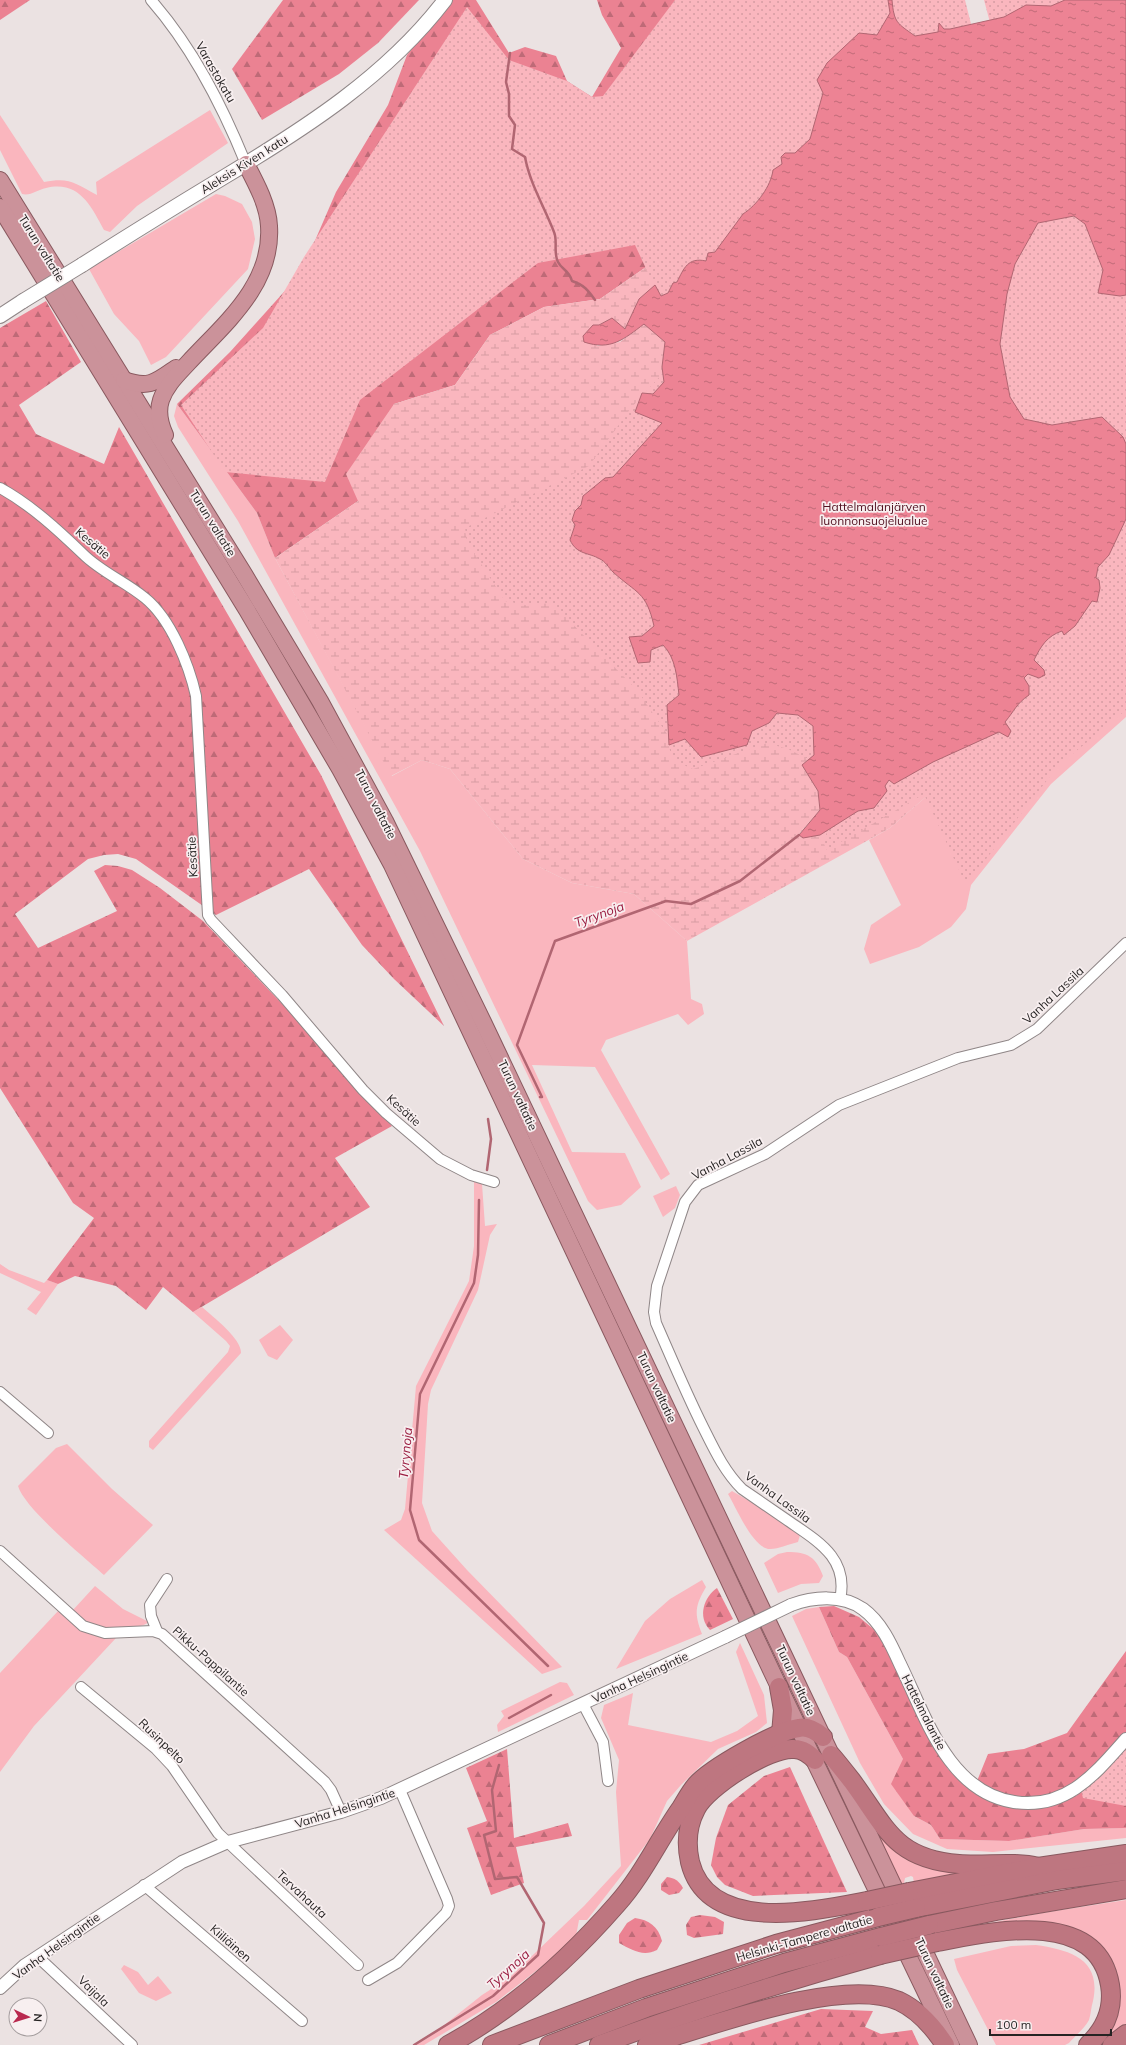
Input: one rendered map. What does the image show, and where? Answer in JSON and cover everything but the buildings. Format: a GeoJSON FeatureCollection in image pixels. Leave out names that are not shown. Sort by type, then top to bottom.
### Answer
{"type":"FeatureCollection","features":[{"type":"Feature","properties":{"kind":"highway"},"geometry":{"type":"LineString","coordinates":[[181,471],[161,425],[159,409],[165,391],[200,350],[227,323],[257,283],[266,262],[269,245],[269,225],[259,192],[246,164]]}},
{"type":"Feature","properties":{"kind":"highway","name":"Turun valtatie"},"geometry":{"type":"LineString","coordinates":[[0,180],[181,471],[320,701],[385,821],[490,1036],[823,1737],[823,1758],[951,2045]]}},
{"type":"Feature","properties":{"kind":"highway","name":"Turun valtatie"},"geometry":{"type":"LineString","coordinates":[[0,207],[248,610],[340,770],[392,865],[779,1687],[799,1727],[823,1758],[969,2045]]}},
{"type":"Feature","properties":{"kind":"highway"},"geometry":{"type":"LineString","coordinates":[[0,214],[30,256]]}},
{"type":"Feature","properties":{"kind":"highway"},"geometry":{"type":"LineString","coordinates":[[124,380],[142,385],[156,382],[200,350]]}},
{"type":"Feature","properties":{"kind":"highway"},"geometry":{"type":"LineString","coordinates":[[779,1687],[783,1716],[781,1734]]}},
{"type":"Feature","properties":{"kind":"highway"},"geometry":{"type":"LineString","coordinates":[[448,2045],[489,2019],[548,1974],[561,1963],[613,1909],[636,1880],[669,1825],[696,1785],[729,1762],[781,1734],[799,1727],[813,1730],[823,1737]]}},
{"type":"Feature","properties":{"kind":"highway"},"geometry":{"type":"LineString","coordinates":[[1038,1867],[1025,1864],[977,1866],[931,1860],[914,1853],[900,1845],[886,1830],[852,1781],[823,1758],[801,1750],[789,1748],[781,1750],[742,1768],[706,1796],[696,1808],[689,1823],[687,1839],[692,1869],[699,1882],[719,1900],[735,1908],[753,1912],[774,1913],[819,1910],[867,1901],[913,1900],[1038,1867],[1126,1854]]}},
{"type":"Feature","properties":{"kind":"highway","name":"Helsinki-Tampere valtatie"},"geometry":{"type":"LineString","coordinates":[[492,2045],[639,1989],[776,1944],[878,1916],[913,1900],[1126,1871]]}},
{"type":"Feature","properties":{"kind":"highway","name":"Helsinki-Tampere valtatie"},"geometry":{"type":"LineString","coordinates":[[550,2045],[646,2008],[784,1963],[929,1925],[1025,1905],[1126,1889]]}},
{"type":"Feature","properties":{"kind":"highway"},"geometry":{"type":"LineString","coordinates":[[599,2045],[708,2006],[788,1980],[880,1955],[975,1934],[1030,1930],[1060,1933],[1083,1943],[1101,1961],[1109,1981],[1111,2005],[1106,2022],[1088,2045]]}},
{"type":"Feature","properties":{"kind":"highway"},"geometry":{"type":"LineString","coordinates":[[647,2045],[780,2006],[829,1996],[867,1993],[900,2002],[914,2011],[925,2020],[945,2045]]}},
{"type":"Feature","properties":{"kind":"highway"},"geometry":{"type":"LineString","coordinates":[[1112,2045],[1126,2034]]}},
{"type":"Feature","properties":{"kind":"main road","name":"Aleksis Kiven katu"},"geometry":{"type":"LineString","coordinates":[[0,316],[307,125],[382,67],[416,33],[445,0]]}},
{"type":"Feature","properties":{"kind":"street","name":"Varastokatu"},"geometry":{"type":"LineString","coordinates":[[150,0],[178,33],[191,52],[223,111],[246,164]]}},
{"type":"Feature","properties":{"kind":"street","name":"Kesätie"},"geometry":{"type":"LineString","coordinates":[[0,488],[42,517],[93,562],[146,598],[158,613],[180,649],[191,675],[196,696],[208,915],[211,920],[282,995],[363,1090],[386,1113],[440,1159],[471,1175],[494,1182]]}},
{"type":"Feature","properties":{"kind":"street","name":"Vanha Lassila"},"geometry":{"type":"LineString","coordinates":[[840,1600],[842,1593],[841,1573],[829,1552],[815,1539],[742,1489],[733,1480],[721,1463],[692,1404],[656,1322],[654,1312],[657,1286],[685,1202],[698,1186],[765,1154],[839,1105],[958,1058],[1011,1045],[1027,1036],[1037,1029],[1126,943]]}},
{"type":"Feature","properties":{"kind":"street"},"geometry":{"type":"LineString","coordinates":[[0,1392],[48,1433]]}},
{"type":"Feature","properties":{"kind":"street","name":"Pikku-Pappilantie"},"geometry":{"type":"LineString","coordinates":[[0,1551],[83,1626],[104,1633],[157,1631],[162,1634],[325,1782],[331,1790],[341,1812]]}},
{"type":"Feature","properties":{"kind":"street"},"geometry":{"type":"LineString","coordinates":[[157,1631],[151,1616],[150,1605],[167,1579]]}},
{"type":"Feature","properties":{"kind":"street","name":"Hattelmalantie"},"geometry":{"type":"LineString","coordinates":[[725,1636],[791,1606],[814,1598],[840,1600],[863,1609],[875,1621],[889,1640],[940,1746],[959,1772],[970,1782],[997,1797],[1024,1803],[1047,1801],[1066,1794],[1090,1779],[1126,1739]]}},
{"type":"Feature","properties":{"kind":"street","name":"Vanha Helsingintie"},"geometry":{"type":"LineString","coordinates":[[0,1988],[25,1965],[144,1885],[182,1862],[228,1842],[341,1812],[400,1790],[725,1636]]}},
{"type":"Feature","properties":{"kind":"street","name":"Rusinpelto"},"geometry":{"type":"LineString","coordinates":[[81,1687],[150,1744],[172,1766],[212,1826],[228,1842]]}},
{"type":"Feature","properties":{"kind":"street"},"geometry":{"type":"LineString","coordinates":[[583,1704],[603,1742],[608,1781]]}},
{"type":"Feature","properties":{"kind":"street"},"geometry":{"type":"LineString","coordinates":[[368,1980],[397,1963],[446,1914],[449,1906],[400,1790]]}},
{"type":"Feature","properties":{"kind":"street","name":"Tervahauta"},"geometry":{"type":"LineString","coordinates":[[228,1842],[358,1964]]}},
{"type":"Feature","properties":{"kind":"street","name":"Kiiliäinen"},"geometry":{"type":"LineString","coordinates":[[144,1885],[302,2021]]}},
{"type":"Feature","properties":{"kind":"street","name":"Vaijala"},"geometry":{"type":"LineString","coordinates":[[38,1957],[132,2045]]}},
{"type":"Feature","properties":{"kind":"green space"},"geometry":{"type":"Polygon","coordinates":[[[0,0],[30,0],[0,20],[0,0]]]}},
{"type":"Feature","properties":{"kind":"green space"},"geometry":{"type":"Polygon","coordinates":[[[283,0],[419,0],[378,43],[339,74],[262,120],[232,69],[283,0]]]}},
{"type":"Feature","properties":{"kind":"green space"},"geometry":{"type":"Polygon","coordinates":[[[452,0],[476,0],[509,53],[525,47],[556,56],[567,81],[592,97],[621,48],[602,15],[597,0],[878,0],[659,258],[600,299],[544,307],[490,335],[455,385],[394,404],[358,501],[275,558],[257,513],[177,404],[230,352],[301,273],[336,192],[388,105],[407,55],[452,0]]]}},
{"type":"Feature","properties":{"kind":"green space","name":"Hattelmalanjärven luonnonsuojelualue"},"geometry":{"type":"Polygon","coordinates":[[[675,0],[965,0],[973,32],[992,30],[984,0],[1126,0],[1126,710],[1058,766],[966,885],[924,794],[827,850],[823,842],[842,796],[825,767],[788,749],[767,743],[693,769],[679,763],[671,756],[667,734],[637,690],[552,603],[525,605],[505,601],[467,542],[465,528],[589,466],[631,408],[684,350],[635,245],[538,263],[360,400],[325,482],[225,472],[181,405],[263,328],[304,257],[467,7],[509,60],[567,81],[592,97],[603,96],[675,0]]]}},
{"type":"Feature","properties":{"kind":"green space"},"geometry":{"type":"Polygon","coordinates":[[[210,110],[228,143],[137,206],[110,232],[104,230],[89,204],[75,191],[57,187],[46,188],[31,194],[22,194],[0,150],[0,115],[44,182],[60,180],[72,182],[97,195],[96,182],[210,110]]]}},
{"type":"Feature","properties":{"kind":"green space"},"geometry":{"type":"Polygon","coordinates":[[[216,194],[225,196],[242,204],[252,222],[255,239],[248,269],[166,357],[151,365],[139,341],[114,314],[89,269],[216,194]]]}},
{"type":"Feature","properties":{"kind":"green space"},"geometry":{"type":"Polygon","coordinates":[[[749,210],[639,299],[625,329],[611,318],[599,325],[597,346],[620,342],[644,324],[665,342],[662,367],[752,731],[814,755],[802,765],[818,791],[820,810],[799,834],[858,811],[943,782],[890,828],[687,941],[634,894],[572,883],[523,859],[450,769],[422,760],[391,776],[275,558],[358,501],[346,474],[394,404],[455,385],[490,335],[544,307],[600,299],[659,258],[749,210]]]}},
{"type":"Feature","properties":{"kind":"green space"},"geometry":{"type":"Polygon","coordinates":[[[46,301],[81,362],[19,405],[36,434],[104,464],[119,427],[321,775],[444,1026],[394,979],[362,945],[309,869],[216,915],[136,859],[118,854],[104,855],[88,859],[15,914],[38,948],[117,911],[94,871],[105,865],[118,866],[132,870],[160,888],[203,921],[288,1010],[392,1126],[335,1158],[370,1207],[193,1312],[163,1287],[146,1310],[116,1286],[75,1276],[58,1284],[47,1280],[94,1218],[73,1203],[0,1088],[0,328],[46,301]]]}},
{"type":"Feature","properties":{"kind":"green space"},"geometry":{"type":"Polygon","coordinates":[[[177,404],[257,513],[275,558],[392,776],[422,760],[450,769],[523,859],[572,883],[634,894],[687,941],[691,999],[702,1004],[704,1014],[688,1025],[678,1014],[606,1040],[601,1050],[670,1174],[661,1180],[595,1067],[532,1065],[572,1152],[625,1153],[641,1187],[621,1205],[597,1210],[588,1201],[420,851],[238,521],[178,427],[174,416],[177,404]]]}},
{"type":"Feature","properties":{"kind":"green space"},"geometry":{"type":"Polygon","coordinates":[[[1126,644],[1126,717],[1051,784],[971,885],[966,909],[951,927],[919,947],[870,964],[864,949],[871,925],[901,905],[869,840],[890,828],[943,782],[1126,644]]]}},
{"type":"Feature","properties":{"kind":"green space"},"geometry":{"type":"Polygon","coordinates":[[[474,1181],[482,1184],[485,1226],[497,1224],[490,1235],[478,1290],[431,1390],[428,1404],[422,1503],[432,1531],[467,1570],[562,1667],[542,1674],[384,1530],[401,1520],[405,1509],[416,1386],[469,1281],[474,1246],[474,1181]]]}},
{"type":"Feature","properties":{"kind":"green space"},"geometry":{"type":"Polygon","coordinates":[[[676,1186],[680,1195],[675,1208],[663,1217],[653,1196],[676,1186]]]}},
{"type":"Feature","properties":{"kind":"green space"},"geometry":{"type":"Polygon","coordinates":[[[0,1264],[9,1270],[44,1283],[47,1280],[58,1284],[36,1315],[27,1309],[41,1292],[0,1273],[0,1264]]]}},
{"type":"Feature","properties":{"kind":"green space"},"geometry":{"type":"Polygon","coordinates":[[[202,1307],[232,1335],[240,1347],[241,1353],[153,1450],[149,1447],[149,1441],[228,1352],[230,1346],[226,1341],[193,1312],[202,1307]]]}},
{"type":"Feature","properties":{"kind":"green space"},"geometry":{"type":"Polygon","coordinates":[[[280,1325],[293,1340],[277,1360],[268,1356],[259,1340],[280,1325]]]}},
{"type":"Feature","properties":{"kind":"green space"},"geometry":{"type":"Polygon","coordinates":[[[67,1444],[112,1489],[153,1525],[104,1575],[43,1520],[23,1496],[18,1486],[56,1448],[67,1444]]]}},
{"type":"Feature","properties":{"kind":"green space"},"geometry":{"type":"Polygon","coordinates":[[[732,1491],[765,1510],[800,1535],[798,1542],[770,1549],[757,1542],[740,1517],[728,1494],[732,1491]]]}},
{"type":"Feature","properties":{"kind":"green space"},"geometry":{"type":"Polygon","coordinates":[[[787,1552],[800,1553],[814,1560],[823,1576],[819,1583],[801,1584],[778,1593],[764,1563],[778,1554],[787,1552]]]}},
{"type":"Feature","properties":{"kind":"green space"},"geometry":{"type":"Polygon","coordinates":[[[702,1580],[706,1587],[698,1605],[697,1615],[702,1634],[616,1669],[645,1621],[670,1599],[702,1580]]]}},
{"type":"Feature","properties":{"kind":"green space"},"geometry":{"type":"Polygon","coordinates":[[[95,1586],[123,1609],[149,1622],[138,1627],[105,1628],[98,1627],[85,1621],[73,1610],[95,1586]]]}},
{"type":"Feature","properties":{"kind":"green space"},"geometry":{"type":"Polygon","coordinates":[[[717,1588],[733,1619],[710,1630],[706,1625],[703,1613],[706,1602],[712,1592],[717,1588]]]}},
{"type":"Feature","properties":{"kind":"green space"},"geometry":{"type":"Polygon","coordinates":[[[834,1606],[859,1617],[877,1632],[948,1769],[963,1782],[996,1800],[1076,1796],[1126,1744],[1126,1828],[1084,1829],[1009,1841],[940,1839],[931,1825],[914,1816],[891,1784],[903,1759],[847,1657],[839,1652],[819,1607],[834,1606]]]}},
{"type":"Feature","properties":{"kind":"green space"},"geometry":{"type":"Polygon","coordinates":[[[819,1607],[839,1652],[847,1657],[903,1759],[914,1816],[931,1825],[940,1839],[1009,1841],[1084,1829],[1126,1828],[1126,1838],[993,1852],[947,1849],[913,1834],[884,1804],[860,1763],[792,1616],[806,1609],[819,1607]]]}},
{"type":"Feature","properties":{"kind":"green space"},"geometry":{"type":"Polygon","coordinates":[[[59,1610],[73,1622],[90,1633],[116,1638],[34,1726],[0,1772],[0,1673],[59,1610]]]}},
{"type":"Feature","properties":{"kind":"green space"},"geometry":{"type":"Polygon","coordinates":[[[740,1643],[764,1695],[767,1723],[756,1732],[718,1749],[681,1785],[667,1801],[650,1839],[587,1920],[579,1920],[576,1936],[550,1960],[496,2002],[424,2045],[415,2045],[428,2038],[482,1995],[510,1977],[584,1906],[621,1866],[616,1792],[619,1760],[601,1718],[604,1705],[633,1693],[628,1725],[711,1742],[737,1731],[758,1716],[736,1652],[740,1643]]]}},
{"type":"Feature","properties":{"kind":"green space"},"geometry":{"type":"Polygon","coordinates":[[[1126,1651],[1126,1733],[1100,1763],[1069,1788],[1040,1798],[1007,1796],[977,1781],[988,1754],[1024,1749],[1067,1733],[1126,1651]]]}},
{"type":"Feature","properties":{"kind":"green space"},"geometry":{"type":"Polygon","coordinates":[[[560,1682],[567,1683],[574,1695],[498,1732],[497,1725],[504,1716],[501,1711],[560,1682]]]}},
{"type":"Feature","properties":{"kind":"green space"},"geometry":{"type":"Polygon","coordinates":[[[1126,1744],[1126,1806],[1083,1798],[1081,1790],[1126,1744]]]}},
{"type":"Feature","properties":{"kind":"green space"},"geometry":{"type":"Polygon","coordinates":[[[507,1749],[514,1838],[568,1823],[572,1836],[516,1847],[524,1883],[491,1895],[467,1828],[487,1821],[466,1768],[507,1749]]]}},
{"type":"Feature","properties":{"kind":"green space"},"geometry":{"type":"Polygon","coordinates":[[[790,1767],[847,1892],[753,1896],[725,1885],[717,1877],[711,1865],[716,1838],[728,1805],[764,1776],[790,1767]]]}},
{"type":"Feature","properties":{"kind":"green space"},"geometry":{"type":"Polygon","coordinates":[[[871,1819],[893,1842],[985,1869],[914,1883],[913,1877],[911,1876],[905,1878],[904,1883],[900,1884],[884,1852],[871,1819]]]}},
{"type":"Feature","properties":{"kind":"green space"},"geometry":{"type":"Polygon","coordinates":[[[667,1877],[675,1879],[680,1883],[683,1888],[679,1893],[669,1895],[661,1890],[661,1884],[667,1877]]]}},
{"type":"Feature","properties":{"kind":"green space"},"geometry":{"type":"Polygon","coordinates":[[[1126,1900],[1126,2029],[1106,2045],[1100,2045],[1115,2008],[1083,1938],[943,1932],[1042,1913],[1126,1900]]]}},
{"type":"Feature","properties":{"kind":"green space"},"geometry":{"type":"Polygon","coordinates":[[[700,1915],[715,1917],[724,1922],[723,1934],[694,1938],[687,1935],[686,1925],[691,1917],[700,1915]]]}},
{"type":"Feature","properties":{"kind":"green space"},"geometry":{"type":"Polygon","coordinates":[[[635,1918],[649,1922],[658,1931],[662,1941],[657,1950],[642,1953],[619,1943],[619,1935],[627,1923],[635,1918]]]}},
{"type":"Feature","properties":{"kind":"green space"},"geometry":{"type":"Polygon","coordinates":[[[1036,1945],[1061,1950],[1071,1954],[1081,1959],[1088,1966],[1093,1975],[1095,1987],[1089,2020],[1080,2032],[1065,2045],[996,2045],[957,1970],[954,1959],[1011,1946],[1036,1945]]]}},
{"type":"Feature","properties":{"kind":"green space"},"geometry":{"type":"Polygon","coordinates":[[[124,1965],[138,1972],[148,1985],[158,1976],[172,1993],[156,2001],[139,1993],[121,1969],[124,1965]]]}},
{"type":"Feature","properties":{"kind":"green space"},"geometry":{"type":"Polygon","coordinates":[[[821,2009],[873,2011],[865,2027],[881,2034],[912,2030],[919,2045],[699,2045],[821,2009]]]}},
{"type":"Feature","properties":{"kind":"water"},"geometry":{"type":"Polygon","coordinates":[[[888,0],[892,0],[895,18],[900,25],[915,36],[938,32],[939,23],[944,29],[950,29],[1004,17],[1026,5],[1051,6],[1065,0],[1126,0],[1126,295],[1120,296],[1098,293],[1103,270],[1085,224],[1074,216],[1038,223],[1015,264],[1007,294],[1000,344],[1010,397],[1024,419],[1052,425],[1102,417],[1123,437],[1126,444],[1126,519],[1109,555],[1098,567],[1096,578],[1099,580],[1100,588],[1097,602],[1092,601],[1075,626],[1064,635],[1062,631],[1057,633],[1048,639],[1042,646],[1034,660],[1044,670],[1045,675],[1039,678],[1028,674],[1024,678],[1029,686],[1029,695],[1018,704],[1005,722],[1011,731],[1008,737],[999,732],[933,762],[894,784],[889,780],[885,786],[887,791],[874,808],[858,811],[820,835],[803,838],[799,835],[820,810],[818,791],[802,765],[814,755],[813,726],[798,715],[777,713],[769,723],[752,731],[747,745],[701,757],[685,739],[669,745],[667,705],[679,695],[671,656],[663,645],[651,650],[650,662],[638,663],[629,637],[642,636],[654,626],[648,606],[640,594],[613,572],[604,561],[579,551],[570,540],[575,525],[572,520],[575,511],[581,505],[583,496],[605,478],[613,477],[662,423],[635,412],[642,393],[653,394],[664,382],[662,367],[665,342],[644,324],[623,339],[610,344],[602,345],[584,342],[583,336],[593,325],[599,325],[612,318],[625,329],[639,299],[655,285],[661,296],[668,293],[673,283],[677,282],[687,265],[695,261],[706,261],[708,253],[715,252],[743,214],[753,206],[762,195],[772,176],[773,170],[782,164],[781,157],[785,153],[795,153],[810,139],[823,93],[817,80],[827,63],[859,33],[877,35],[890,13],[888,0]]]}},
{"type":"Feature","properties":{"kind":"waterway"},"geometry":{"type":"LineString","coordinates":[[510,53],[506,82],[509,94],[509,116],[515,125],[512,149],[525,157],[534,186],[556,239],[556,255],[558,262],[567,272],[572,281],[585,288],[595,300]]}},
{"type":"Feature","properties":{"kind":"waterway","name":"Tyrynoja"},"geometry":{"type":"LineString","coordinates":[[540,1097],[542,1097],[517,1045],[555,941],[666,901],[691,904],[740,881],[799,835]]}},
{"type":"Feature","properties":{"kind":"waterway"},"geometry":{"type":"LineString","coordinates":[[487,1170],[491,1139],[488,1119]]}},
{"type":"Feature","properties":{"kind":"waterway","name":"Tyrynoja"},"geometry":{"type":"LineString","coordinates":[[479,1200],[478,1255],[474,1283],[420,1394],[410,1510],[419,1540],[548,1666]]}},
{"type":"Feature","properties":{"kind":"waterway"},"geometry":{"type":"LineString","coordinates":[[509,1718],[551,1695]]}},
{"type":"Feature","properties":{"kind":"waterway","name":"Tyrynoja"},"geometry":{"type":"LineString","coordinates":[[414,2045],[493,1996],[538,1955],[544,1923],[517,1877],[495,1879],[484,1835],[496,1831],[492,1790],[499,1765]]}}]}
